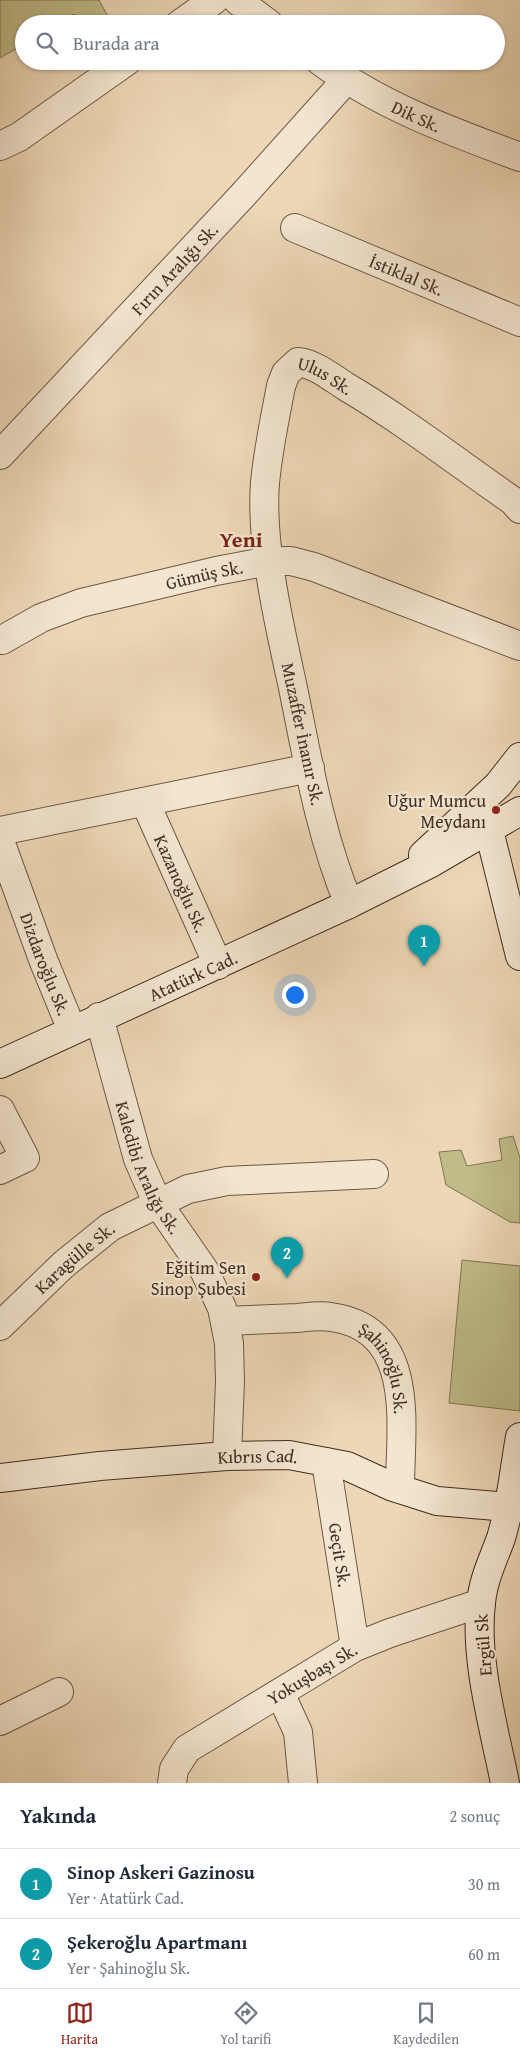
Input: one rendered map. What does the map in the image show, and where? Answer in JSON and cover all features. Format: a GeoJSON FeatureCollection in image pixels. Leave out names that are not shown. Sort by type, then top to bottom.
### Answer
{"type":"FeatureCollection","features":[{"type":"Feature","properties":{"kind":"street"},"geometry":{"type":"LineString","coordinates":[[193,15],[214,0]]}},
{"type":"Feature","properties":{"kind":"street"},"geometry":{"type":"LineString","coordinates":[[237,0],[257,15]]}},
{"type":"Feature","properties":{"kind":"street"},"geometry":{"type":"LineString","coordinates":[[0,146],[19,137],[114,70]]}},
{"type":"Feature","properties":{"kind":"street","name":"Dik Sk."},"geometry":{"type":"LineString","coordinates":[[332,70],[346,80],[422,120],[520,157]]}},
{"type":"Feature","properties":{"kind":"street","name":"Fırın Aralığı Sk."},"geometry":{"type":"LineString","coordinates":[[0,455],[243,195],[346,80]]}},
{"type":"Feature","properties":{"kind":"street","name":"İstiklal Sk."},"geometry":{"type":"LineString","coordinates":[[294,228],[520,322]]}},
{"type":"Feature","properties":{"kind":"street","name":"Ulus Sk."},"geometry":{"type":"LineString","coordinates":[[270,561],[265,484],[281,386],[286,373],[298,362],[306,363],[391,413],[513,501],[520,509]]}},
{"type":"Feature","properties":{"kind":"street","name":"Gümüş Sk."},"geometry":{"type":"LineString","coordinates":[[2,640],[41,618],[81,603],[216,571],[270,561],[291,561],[314,566],[520,646]]}},
{"type":"Feature","properties":{"kind":"street","name":"Muzaffer İnanır Sk."},"geometry":{"type":"LineString","coordinates":[[270,561],[281,631],[324,831],[338,877],[349,904]]}},
{"type":"Feature","properties":{"kind":"street"},"geometry":{"type":"LineString","coordinates":[[385,886],[425,854],[474,808],[498,784],[520,756]]}},
{"type":"Feature","properties":{"kind":"street"},"geometry":{"type":"LineString","coordinates":[[0,831],[310,768]]}},
{"type":"Feature","properties":{"kind":"street","name":"Kazanoğlu Sk."},"geometry":{"type":"LineString","coordinates":[[145,802],[218,965]]}},
{"type":"Feature","properties":{"kind":"street"},"geometry":{"type":"LineString","coordinates":[[474,808],[482,810],[489,831],[520,956]]}},
{"type":"Feature","properties":{"kind":"street"},"geometry":{"type":"LineString","coordinates":[[385,886],[489,831],[520,811]]}},
{"type":"Feature","properties":{"kind":"street","name":"Dizdaroğlu Sk."},"geometry":{"type":"LineString","coordinates":[[0,841],[44,962],[72,1030]]}},
{"type":"Feature","properties":{"kind":"street","name":"Atatürk Cad."},"geometry":{"type":"LineString","coordinates":[[0,1064],[99,1017],[218,965],[385,886]]}},
{"type":"Feature","properties":{"kind":"street","name":"Kaledibi Aralığı Sk."},"geometry":{"type":"LineString","coordinates":[[99,1017],[138,1159],[157,1202],[204,1270],[222,1308],[229,1343],[230,1381],[227,1456]]}},
{"type":"Feature","properties":{"kind":"street"},"geometry":{"type":"LineString","coordinates":[[0,1110],[24,1158],[0,1170]]}},
{"type":"Feature","properties":{"kind":"street","name":"Karagülle Sk."},"geometry":{"type":"LineString","coordinates":[[0,1326],[63,1265],[110,1227],[157,1202],[188,1189],[227,1181],[374,1174]]}},
{"type":"Feature","properties":{"kind":"street","name":"Şahinoğlu Sk."},"geometry":{"type":"LineString","coordinates":[[225,1321],[330,1316],[356,1324],[375,1336],[386,1350],[396,1369],[401,1394],[400,1490]]}},
{"type":"Feature","properties":{"kind":"street","name":"Ergül Sk"},"geometry":{"type":"LineString","coordinates":[[505,1783],[480,1640],[480,1603],[487,1571],[514,1509],[520,1437]]}},
{"type":"Feature","properties":{"kind":"street","name":"Kıbrıs Cad."},"geometry":{"type":"LineString","coordinates":[[0,1478],[100,1466],[227,1456],[289,1455],[348,1466],[400,1490],[437,1502],[514,1509]]}},
{"type":"Feature","properties":{"kind":"street","name":"Geçit Sk."},"geometry":{"type":"LineString","coordinates":[[326,1462],[355,1647]]}},
{"type":"Feature","properties":{"kind":"street","name":"Yokuşbaşı Sk."},"geometry":{"type":"LineString","coordinates":[[172,1783],[174,1769],[187,1749],[355,1647],[390,1633],[480,1603]]}},
{"type":"Feature","properties":{"kind":"street"},"geometry":{"type":"LineString","coordinates":[[0,1721],[59,1692]]}},
{"type":"Feature","properties":{"kind":"street"},"geometry":{"type":"LineString","coordinates":[[280,1693],[298,1732],[303,1783]]}},
{"type":"Feature","properties":{"kind":"shaded area"},"geometry":{"type":"Polygon","coordinates":[[[0,0],[99,0],[107,15],[15,15],[15,49],[0,58],[0,0]]]}},
{"type":"Feature","properties":{"kind":"shaded area"},"geometry":{"type":"Polygon","coordinates":[[[513,1136],[520,1158],[520,1223],[510,1222],[446,1185],[439,1152],[461,1150],[467,1166],[502,1160],[499,1139],[513,1136]]]}},
{"type":"Feature","properties":{"kind":"shaded area"},"geometry":{"type":"Polygon","coordinates":[[[462,1260],[520,1266],[520,1411],[449,1403],[462,1260]]]}},
{"type":"Feature","properties":{"kind":"place","name":"Uğur Mumcu Meydanı"},"geometry":{"type":"Point","coordinates":[496,810]}},
{"type":"Feature","properties":{"kind":"place","name":"Sinop Askeri Gazinosu"},"geometry":{"type":"Point","coordinates":[424,966]}},
{"type":"Feature","properties":{"kind":"place","name":"Eğitim Sen Sinop Şubesi"},"geometry":{"type":"Point","coordinates":[256,1277]}},
{"type":"Feature","properties":{"kind":"place","name":"Şekeroğlu Apartmanı"},"geometry":{"type":"Point","coordinates":[287,1278]}},
{"type":"Feature","properties":{"kind":"district","name":"Yeni"},"geometry":{"type":"Point","coordinates":[241,539]}}]}
